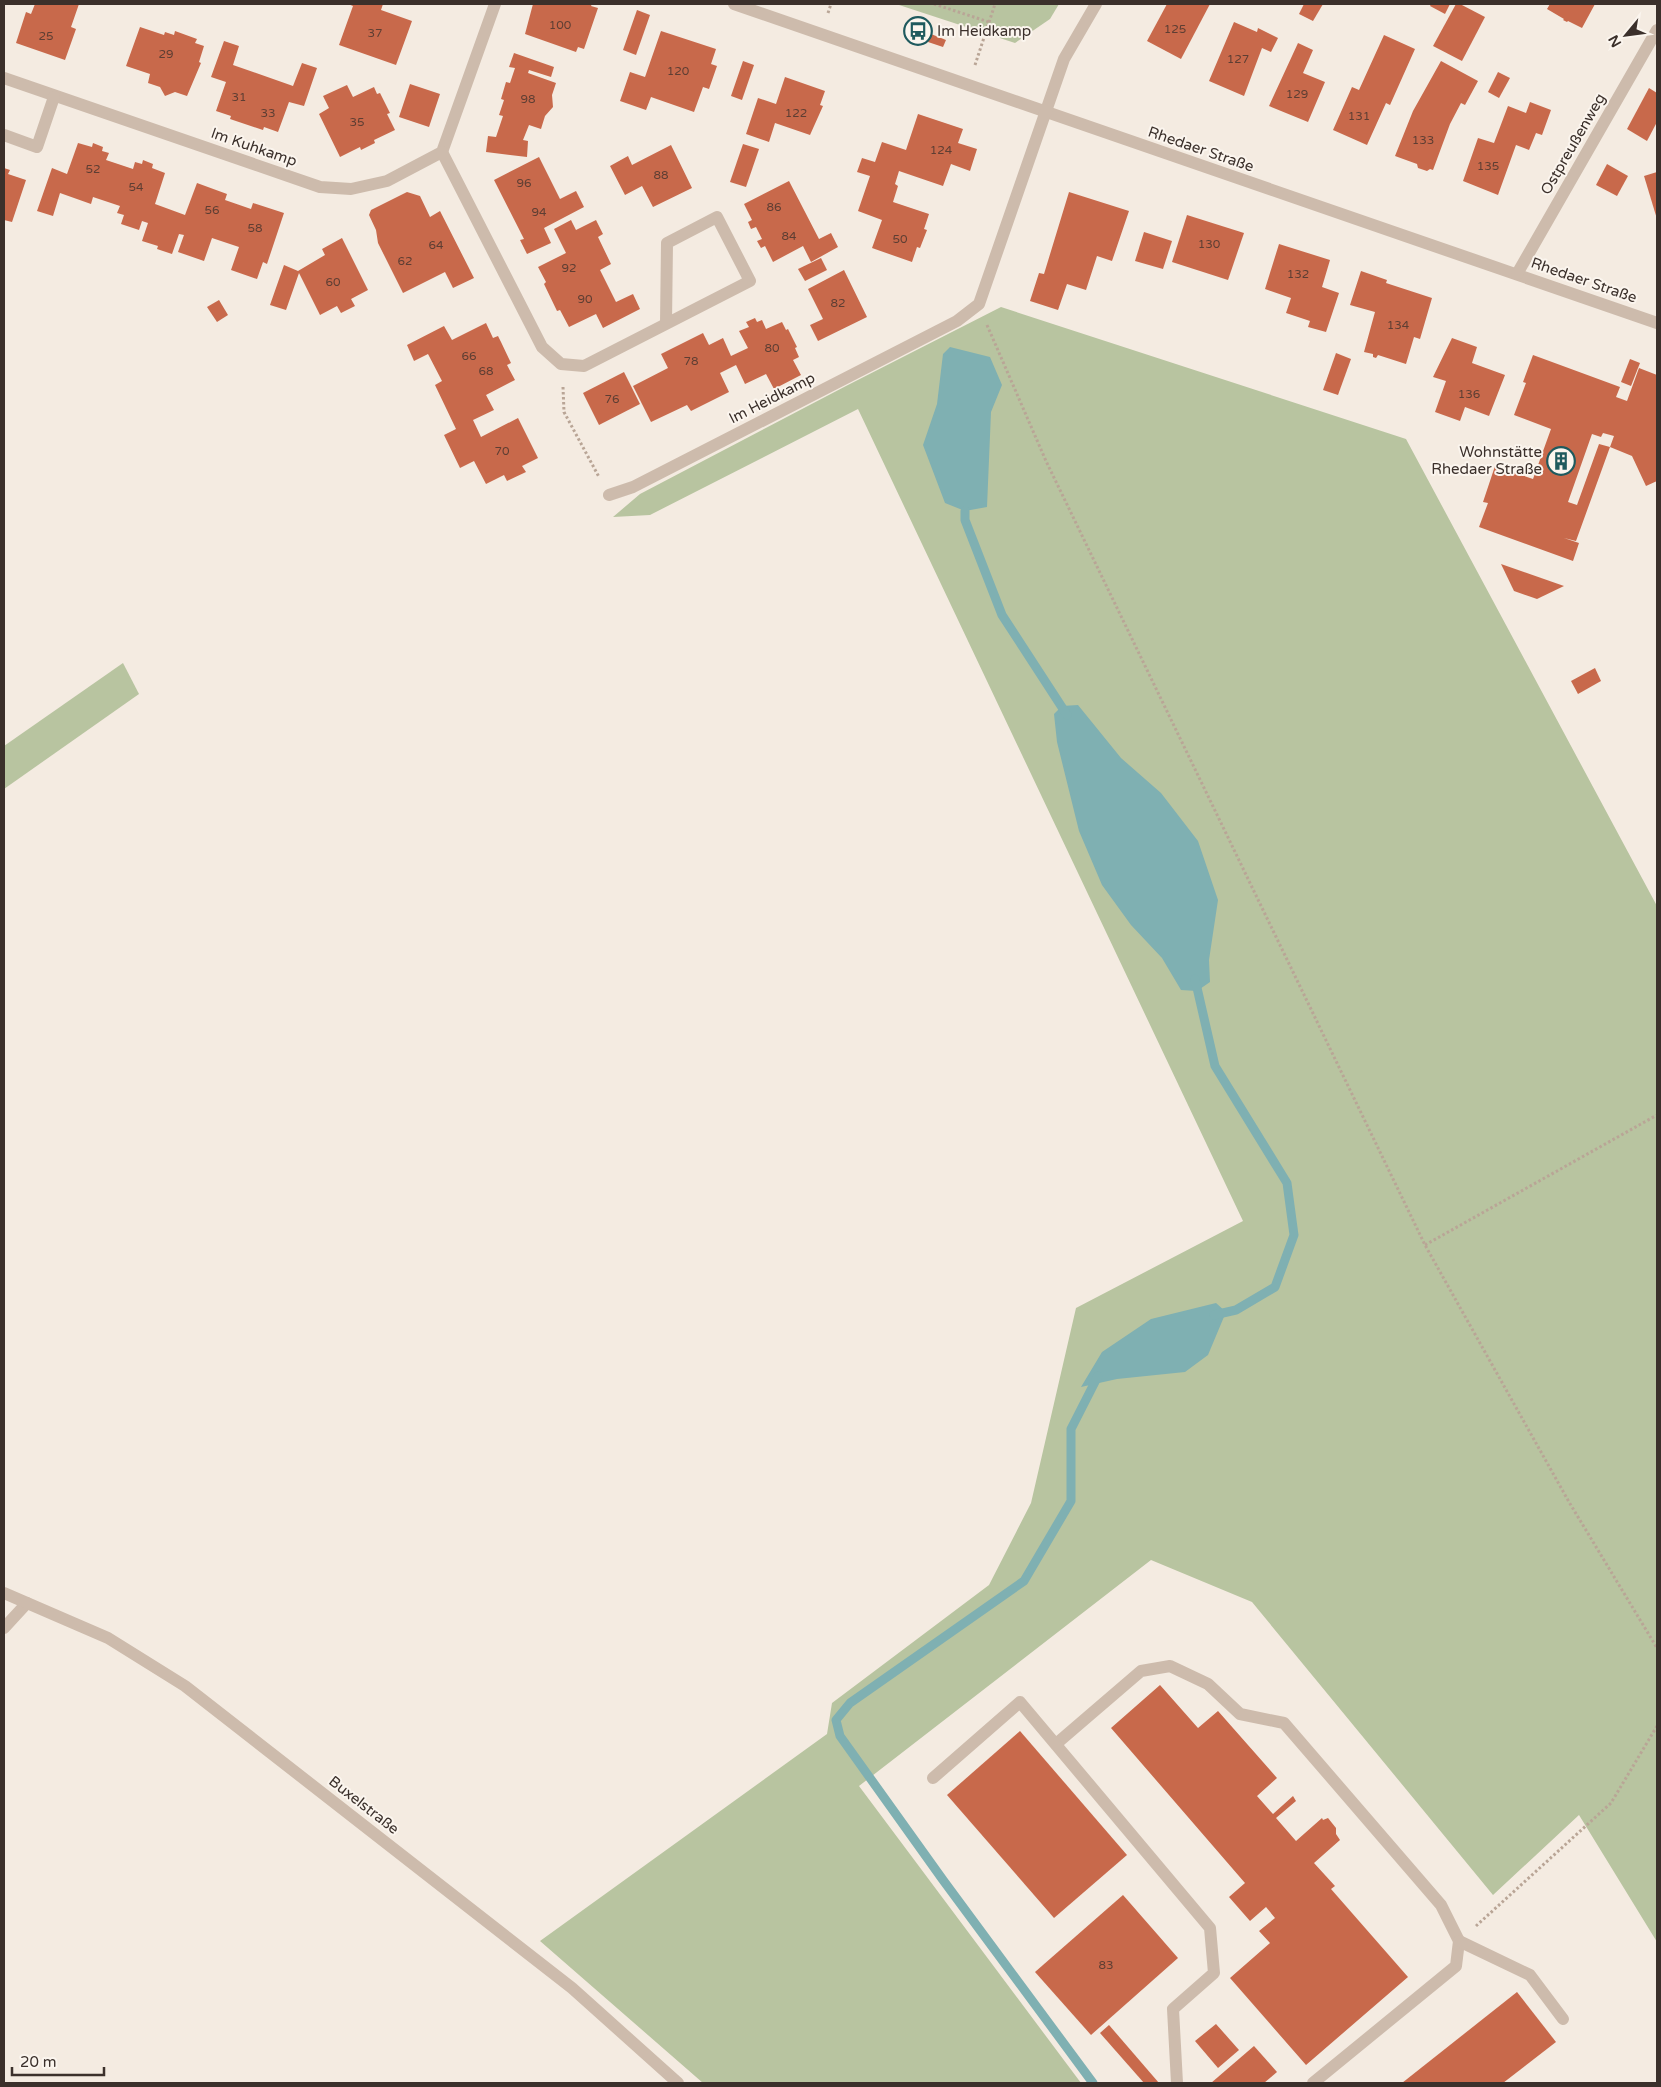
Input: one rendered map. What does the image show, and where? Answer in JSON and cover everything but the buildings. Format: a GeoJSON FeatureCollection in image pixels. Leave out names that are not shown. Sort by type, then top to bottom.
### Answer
{"type":"FeatureCollection","features":[{"type":"Feature","properties":{"kind":"street"},"geometry":{"type":"LineString","coordinates":[[496,4],[442,152],[542,347],[561,364],[584,366],[750,282],[717,217],[667,243],[666,324]]}},
{"type":"Feature","properties":{"kind":"street","name":"Rhedaer Straße"},"geometry":{"type":"LineString","coordinates":[[734,4],[1657,323]]}},
{"type":"Feature","properties":{"kind":"street"},"geometry":{"type":"LineString","coordinates":[[979,304],[1064,59],[1096,4]]}},
{"type":"Feature","properties":{"kind":"street","name":"Ostpreußenweg"},"geometry":{"type":"LineString","coordinates":[[1517,274],[1657,30]]}},
{"type":"Feature","properties":{"kind":"street","name":"Im Kuhkamp"},"geometry":{"type":"LineString","coordinates":[[4,78],[54,97],[320,187],[351,189],[387,181],[442,152]]}},
{"type":"Feature","properties":{"kind":"street"},"geometry":{"type":"LineString","coordinates":[[4,134],[36,147],[54,97]]}},
{"type":"Feature","properties":{"kind":"street","name":"Im Heidkamp"},"geometry":{"type":"LineString","coordinates":[[609,495],[633,487],[958,321],[979,304]]}},
{"type":"Feature","properties":{"kind":"street","name":"Buxelstraße"},"geometry":{"type":"LineString","coordinates":[[4,1593],[108,1638],[185,1686],[572,1988],[678,2083]]}},
{"type":"Feature","properties":{"kind":"street"},"geometry":{"type":"LineString","coordinates":[[4,1628],[27,1603]]}},
{"type":"Feature","properties":{"kind":"street"},"geometry":{"type":"LineString","coordinates":[[1056,1744],[1141,1671],[1170,1666],[1208,1684],[1240,1714],[1284,1723],[1441,1905],[1459,1941],[1456,1966],[1313,2083]]}},
{"type":"Feature","properties":{"kind":"street"},"geometry":{"type":"LineString","coordinates":[[933,1778],[1020,1702],[1210,1928],[1214,1973],[1173,2009],[1177,2083]]}},
{"type":"Feature","properties":{"kind":"street"},"geometry":{"type":"LineString","coordinates":[[1459,1941],[1530,1976],[1563,2019]]}},
{"type":"Feature","properties":{"kind":"path"},"geometry":{"type":"LineString","coordinates":[[934,4],[989,22]]}},
{"type":"Feature","properties":{"kind":"path"},"geometry":{"type":"LineString","coordinates":[[968,85],[995,4]]}},
{"type":"Feature","properties":{"kind":"path"},"geometry":{"type":"LineString","coordinates":[[979,304],[1046,461],[1425,1246],[1569,1502],[1657,1648]]}},
{"type":"Feature","properties":{"kind":"path"},"geometry":{"type":"LineString","coordinates":[[561,364],[564,412],[609,495]]}},
{"type":"Feature","properties":{"kind":"path"},"geometry":{"type":"LineString","coordinates":[[1425,1246],[1657,1115]]}},
{"type":"Feature","properties":{"kind":"path"},"geometry":{"type":"LineString","coordinates":[[1459,1941],[1611,1803],[1657,1726]]}},
{"type":"Feature","properties":{"kind":"green space"},"geometry":{"type":"Polygon","coordinates":[[[896,4],[1059,4],[1050,19],[1015,43],[896,4]]]}},
{"type":"Feature","properties":{"kind":"green space"},"geometry":{"type":"Polygon","coordinates":[[[1001,307],[1406,439],[1657,906],[1657,1942],[1579,1815],[1493,1895],[1252,1602],[1151,1560],[859,1786],[1081,2083],[703,2083],[540,1941],[827,1734],[832,1703],[989,1585],[1031,1503],[1076,1308],[1243,1221],[858,409],[650,515],[613,517],[640,494],[1001,307]]]}},
{"type":"Feature","properties":{"kind":"green space"},"geometry":{"type":"Polygon","coordinates":[[[123,663],[139,694],[4,789],[4,746],[123,663]]]}},
{"type":"Feature","properties":{"kind":"water"},"geometry":{"type":"Polygon","coordinates":[[[950,347],[990,357],[1002,385],[991,412],[987,507],[965,511],[945,503],[923,445],[937,404],[943,354],[950,347]]]}},
{"type":"Feature","properties":{"kind":"water"},"geometry":{"type":"Polygon","coordinates":[[[1078,705],[1121,758],[1161,793],[1198,841],[1218,900],[1209,960],[1210,982],[1197,991],[1181,990],[1162,958],[1131,925],[1102,885],[1079,831],[1057,742],[1054,714],[1062,706],[1078,705]]]}},
{"type":"Feature","properties":{"kind":"water"},"geometry":{"type":"Polygon","coordinates":[[[1216,1303],[1226,1312],[1208,1355],[1185,1372],[1117,1379],[1081,1387],[1102,1352],[1151,1319],[1216,1303]]]}},
{"type":"Feature","properties":{"kind":"waterway"},"geometry":{"type":"LineString","coordinates":[[965,511],[965,520],[1002,615],[1067,715]]}},
{"type":"Feature","properties":{"kind":"waterway"},"geometry":{"type":"LineString","coordinates":[[1195,979],[1215,1066],[1287,1183],[1294,1235],[1275,1287],[1236,1310],[1214,1315]]}},
{"type":"Feature","properties":{"kind":"waterway"},"geometry":{"type":"LineString","coordinates":[[1093,2083],[943,1880],[840,1736],[836,1720],[850,1703],[1024,1581],[1071,1501],[1071,1429],[1098,1376]]}},
{"type":"Feature","properties":{"kind":"place","name":"Im Heidkamp"},"geometry":{"type":"Point","coordinates":[918,31]}},
{"type":"Feature","properties":{"kind":"place","name":"Wohnstätte Rhedaer Straße"},"geometry":{"type":"Point","coordinates":[1561,461]}}]}
